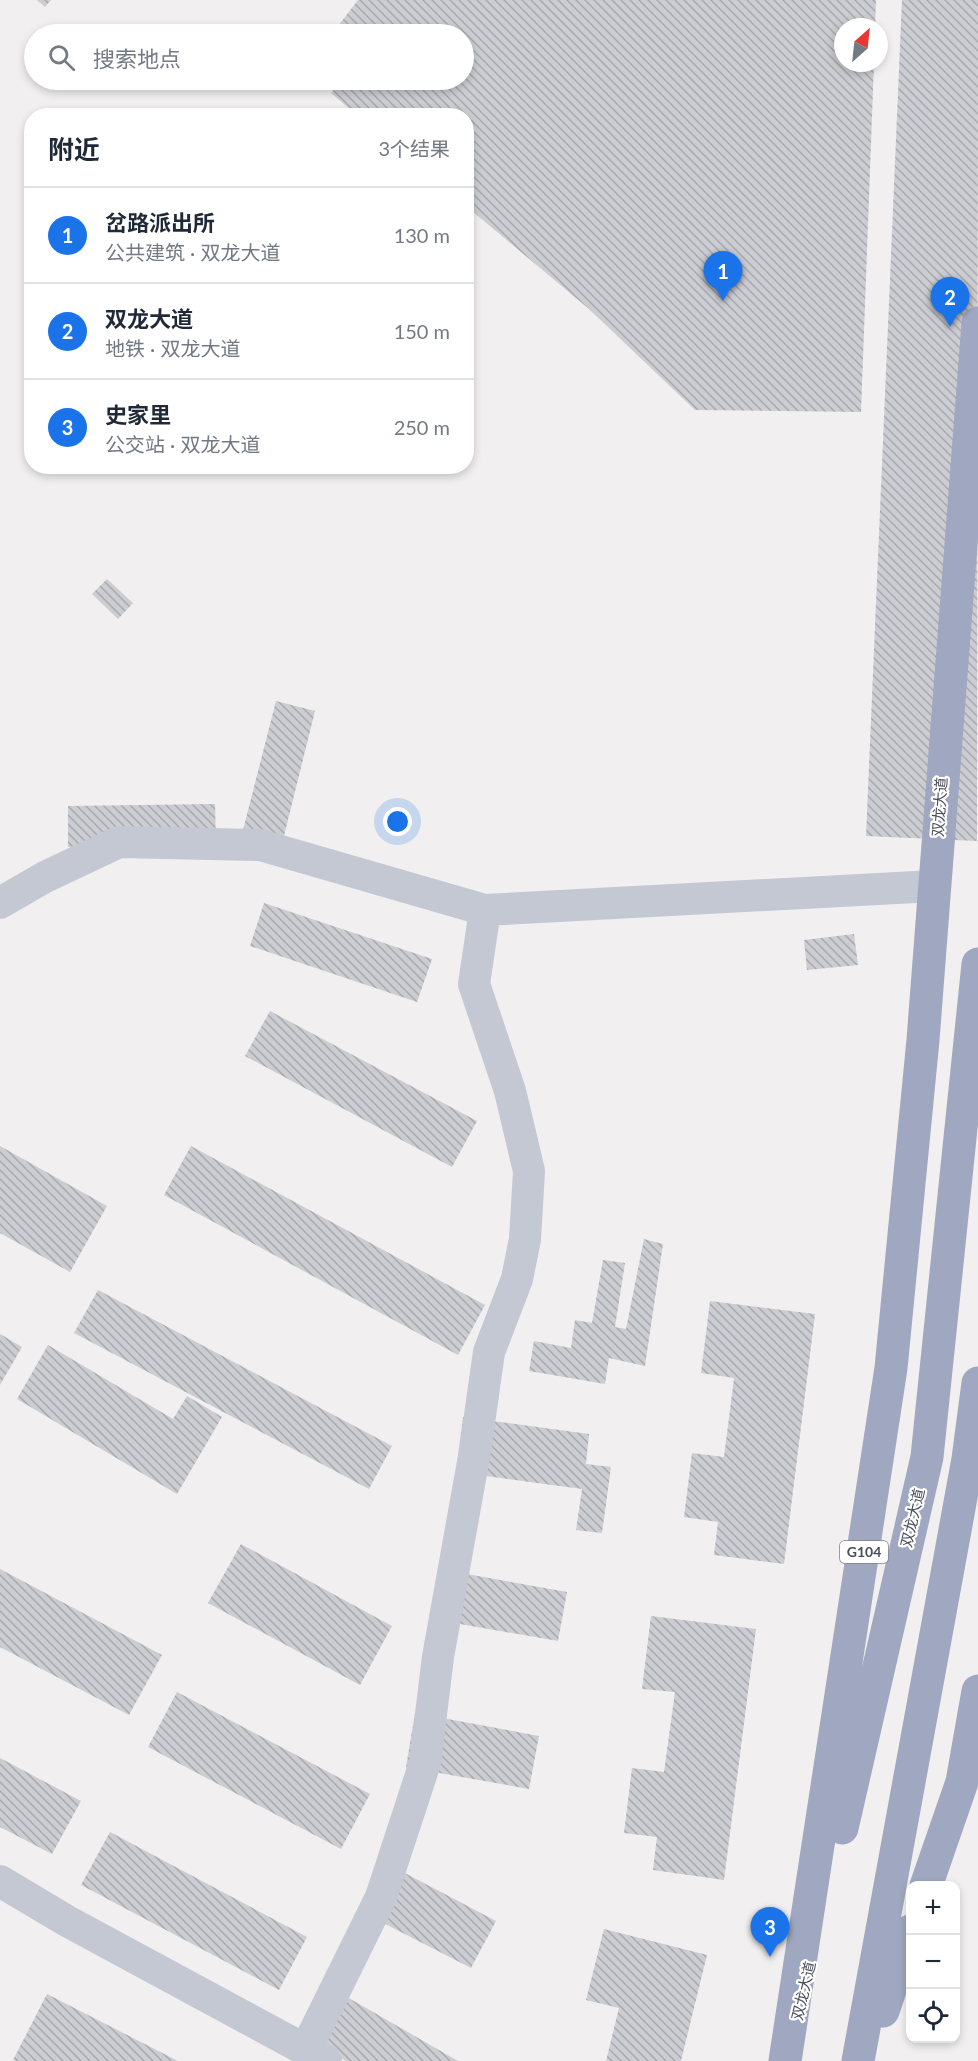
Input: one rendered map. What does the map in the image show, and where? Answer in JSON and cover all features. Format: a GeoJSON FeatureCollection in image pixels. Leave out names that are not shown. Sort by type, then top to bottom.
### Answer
{"type":"FeatureCollection","features":[{"type":"Feature","properties":{"kind":"highway","name":"双龙大道"},"geometry":{"type":"LineString","coordinates":[[787,2061],[891,1368],[923,1040],[978,323]]}},
{"type":"Feature","properties":{"kind":"highway","name":"双龙大道"},"geometry":{"type":"LineString","coordinates":[[787,2061],[927,1457],[978,964]]}},
{"type":"Feature","properties":{"kind":"highway"},"geometry":{"type":"LineString","coordinates":[[858,2061],[968,1459],[978,1383]]}},
{"type":"Feature","properties":{"kind":"highway"},"geometry":{"type":"LineString","coordinates":[[928,1881],[962,1782],[978,1691]]}},
{"type":"Feature","properties":{"kind":"highway"},"geometry":{"type":"LineString","coordinates":[[866,2061],[909,1935]]}},
{"type":"Feature","properties":{"kind":"street"},"geometry":{"type":"LineString","coordinates":[[0,903],[45,877],[119,842],[260,845],[485,910],[934,886]]}},
{"type":"Feature","properties":{"kind":"street"},"geometry":{"type":"LineString","coordinates":[[0,1881],[67,1921],[316,2056],[381,1897],[425,1762],[438,1657],[475,1451],[489,1352],[518,1279],[525,1239],[530,1171],[510,1091],[474,984],[485,910]]}},
{"type":"Feature","properties":{"kind":"building"},"geometry":{"type":"Polygon","coordinates":[[[37,0],[51,0],[45,7],[37,0]]]}},
{"type":"Feature","properties":{"kind":"building"},"geometry":{"type":"Polygon","coordinates":[[[358,0],[876,0],[875,18],[834,18],[834,72],[874,72],[861,412],[695,410],[589,309],[474,213],[474,108],[349,108],[331,93],[334,90],[474,90],[474,24],[340,24],[358,0]]]}},
{"type":"Feature","properties":{"kind":"building"},"geometry":{"type":"Polygon","coordinates":[[[902,0],[978,0],[977,841],[866,836],[902,0]]]}},
{"type":"Feature","properties":{"kind":"building"},"geometry":{"type":"Polygon","coordinates":[[[107,579],[133,603],[118,619],[92,594],[107,579]]]}},
{"type":"Feature","properties":{"kind":"building"},"geometry":{"type":"Polygon","coordinates":[[[276,701],[315,711],[282,844],[242,834],[276,701]]]}},
{"type":"Feature","properties":{"kind":"building"},"geometry":{"type":"Polygon","coordinates":[[[215,804],[216,844],[68,847],[68,806],[215,804]]]}},
{"type":"Feature","properties":{"kind":"building"},"geometry":{"type":"Polygon","coordinates":[[[264,903],[432,959],[417,1002],[250,946],[264,903]]]}},
{"type":"Feature","properties":{"kind":"building"},"geometry":{"type":"Polygon","coordinates":[[[854,934],[858,965],[807,970],[804,940],[854,934]]]}},
{"type":"Feature","properties":{"kind":"building"},"geometry":{"type":"Polygon","coordinates":[[[270,1011],[477,1121],[452,1167],[245,1056],[270,1011]]]}},
{"type":"Feature","properties":{"kind":"building"},"geometry":{"type":"Polygon","coordinates":[[[0,1146],[107,1206],[70,1272],[0,1233],[0,1146]]]}},
{"type":"Feature","properties":{"kind":"building"},"geometry":{"type":"Polygon","coordinates":[[[191,1146],[485,1305],[458,1355],[164,1195],[191,1146]]]}},
{"type":"Feature","properties":{"kind":"building"},"geometry":{"type":"Polygon","coordinates":[[[644,1239],[663,1244],[645,1366],[609,1358],[605,1384],[529,1371],[534,1341],[571,1348],[575,1320],[592,1323],[603,1260],[625,1263],[615,1327],[626,1329],[644,1239]]]}},
{"type":"Feature","properties":{"kind":"building"},"geometry":{"type":"Polygon","coordinates":[[[98,1290],[392,1446],[369,1489],[74,1333],[98,1290]]]}},
{"type":"Feature","properties":{"kind":"building"},"geometry":{"type":"Polygon","coordinates":[[[710,1301],[815,1314],[784,1564],[714,1555],[718,1522],[684,1517],[692,1453],[724,1457],[734,1378],[701,1373],[710,1301]]]}},
{"type":"Feature","properties":{"kind":"building"},"geometry":{"type":"Polygon","coordinates":[[[0,1334],[22,1347],[0,1385],[0,1334]]]}},
{"type":"Feature","properties":{"kind":"building"},"geometry":{"type":"Polygon","coordinates":[[[48,1345],[173,1419],[187,1396],[222,1417],[177,1494],[17,1399],[48,1345]]]}},
{"type":"Feature","properties":{"kind":"building"},"geometry":{"type":"Polygon","coordinates":[[[463,1417],[589,1434],[586,1464],[611,1467],[602,1533],[576,1530],[582,1489],[456,1472],[463,1417]]]}},
{"type":"Feature","properties":{"kind":"building"},"geometry":{"type":"Polygon","coordinates":[[[241,1544],[392,1626],[360,1685],[208,1603],[241,1544]]]}},
{"type":"Feature","properties":{"kind":"building"},"geometry":{"type":"Polygon","coordinates":[[[0,1569],[162,1655],[129,1715],[0,1647],[0,1569]]]}},
{"type":"Feature","properties":{"kind":"building"},"geometry":{"type":"Polygon","coordinates":[[[439,1569],[567,1592],[558,1641],[431,1619],[439,1569]]]}},
{"type":"Feature","properties":{"kind":"building"},"geometry":{"type":"Polygon","coordinates":[[[651,1616],[756,1629],[724,1880],[653,1870],[657,1837],[624,1833],[632,1768],[664,1772],[675,1692],[642,1689],[651,1616]]]}},
{"type":"Feature","properties":{"kind":"building"},"geometry":{"type":"Polygon","coordinates":[[[177,1692],[370,1794],[341,1849],[148,1747],[177,1692]]]}},
{"type":"Feature","properties":{"kind":"building"},"geometry":{"type":"Polygon","coordinates":[[[415,1713],[539,1736],[529,1789],[406,1767],[415,1713]]]}},
{"type":"Feature","properties":{"kind":"building"},"geometry":{"type":"Polygon","coordinates":[[[0,1758],[81,1801],[52,1854],[0,1827],[0,1758]]]}},
{"type":"Feature","properties":{"kind":"building"},"geometry":{"type":"Polygon","coordinates":[[[110,1832],[307,1937],[279,1990],[81,1885],[110,1832]]]}},
{"type":"Feature","properties":{"kind":"building"},"geometry":{"type":"Polygon","coordinates":[[[384,1862],[496,1921],[471,1968],[358,1910],[384,1862]]]}},
{"type":"Feature","properties":{"kind":"building"},"geometry":{"type":"Polygon","coordinates":[[[604,1929],[707,1955],[681,2061],[606,2061],[619,2008],[586,2000],[604,1929]]]}},
{"type":"Feature","properties":{"kind":"building"},"geometry":{"type":"Polygon","coordinates":[[[47,1994],[178,2061],[13,2060],[47,1994]]]}},
{"type":"Feature","properties":{"kind":"building"},"geometry":{"type":"Polygon","coordinates":[[[347,1997],[458,2061],[346,2061],[318,2045],[347,1997]]]}},
{"type":"Feature","properties":{"kind":"place","name":"岔路派出所"},"geometry":{"type":"Point","coordinates":[723,301]}},
{"type":"Feature","properties":{"kind":"place","name":"双龙大道"},"geometry":{"type":"Point","coordinates":[950,327]}},
{"type":"Feature","properties":{"kind":"place","name":"史家里"},"geometry":{"type":"Point","coordinates":[770,1957]}}]}
